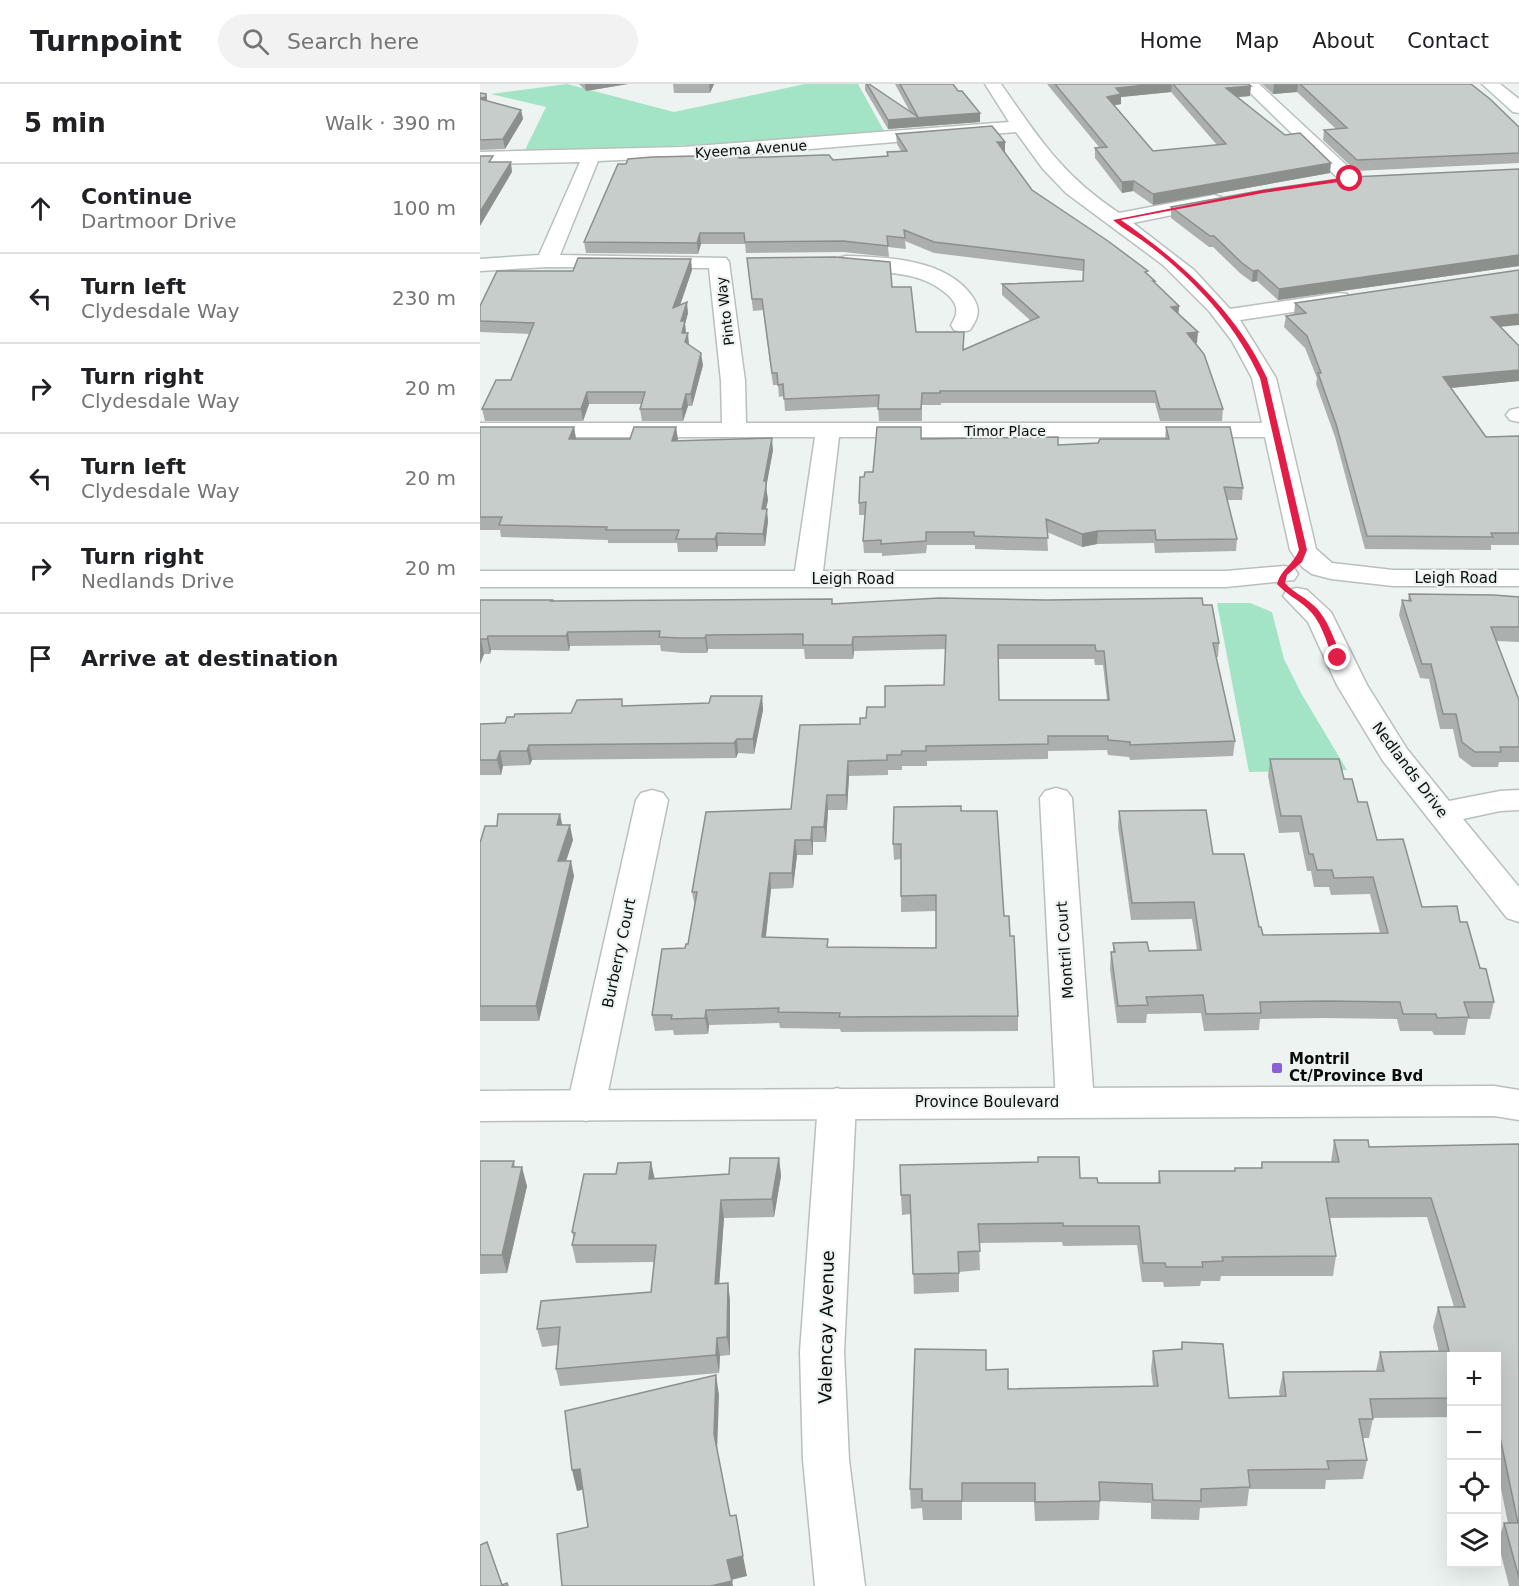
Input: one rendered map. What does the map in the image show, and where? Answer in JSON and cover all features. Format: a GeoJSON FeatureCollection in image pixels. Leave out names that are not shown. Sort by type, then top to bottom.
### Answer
{"type":"FeatureCollection","features":[{"type":"Feature","properties":{"kind":"street","name":"Nedlands Drive"},"geometry":{"type":"LineString","coordinates":[[993,84],[1021,126],[1058,174],[1090,202],[1154,246],[1183,271],[1225,316],[1252,353],[1264,378],[1311,583],[1338,658],[1367,712],[1394,754],[1519,910]]}},
{"type":"Feature","properties":{"kind":"street"},"geometry":{"type":"LineString","coordinates":[[1249,84],[1350,179]]}},
{"type":"Feature","properties":{"kind":"street"},"geometry":{"type":"LineString","coordinates":[[1490,84],[1519,108]]}},
{"type":"Feature","properties":{"kind":"street","name":"Kyeema Avenue"},"geometry":{"type":"LineString","coordinates":[[480,158],[591,156],[817,144],[1021,126]]}},
{"type":"Feature","properties":{"kind":"street"},"geometry":{"type":"LineString","coordinates":[[547,261],[591,156]]}},
{"type":"Feature","properties":{"kind":"street"},"geometry":{"type":"LineString","coordinates":[[1329,182],[1370,177]]}},
{"type":"Feature","properties":{"kind":"street"},"geometry":{"type":"LineString","coordinates":[[1116,220],[1228,198]]}},
{"type":"Feature","properties":{"kind":"street","name":"Pinto Way"},"geometry":{"type":"LineString","coordinates":[[480,265],[547,261],[728,262],[735,430]]}},
{"type":"Feature","properties":{"kind":"street"},"geometry":{"type":"LineString","coordinates":[[827,262],[892,266],[931,276],[946,284],[967,303],[969,310],[962,325]]}},
{"type":"Feature","properties":{"kind":"street"},"geometry":{"type":"LineString","coordinates":[[1225,316],[1364,295]]}},
{"type":"Feature","properties":{"kind":"street","name":"Timor Place"},"geometry":{"type":"LineString","coordinates":[[480,430],[1275,430]]}},
{"type":"Feature","properties":{"kind":"street"},"geometry":{"type":"LineString","coordinates":[[808,579],[828,431]]}},
{"type":"Feature","properties":{"kind":"street","name":"Leigh Road"},"geometry":{"type":"LineString","coordinates":[[480,579],[1226,579],[1311,583],[1361,582],[1393,578],[1519,578]]}},
{"type":"Feature","properties":{"kind":"street","name":"Montril Court"},"geometry":{"type":"LineString","coordinates":[[1056,798],[1075,1102]]}},
{"type":"Feature","properties":{"kind":"street","name":"Burberry Court"},"geometry":{"type":"LineString","coordinates":[[586,1106],[652,800]]}},
{"type":"Feature","properties":{"kind":"street"},"geometry":{"type":"LineString","coordinates":[[1442,813],[1500,801],[1519,800]]}},
{"type":"Feature","properties":{"kind":"street","name":"Province Boulevard"},"geometry":{"type":"LineString","coordinates":[[480,1107],[837,1103],[1511,1101]]}},
{"type":"Feature","properties":{"kind":"street","name":"Valencay Avenue"},"geometry":{"type":"LineString","coordinates":[[837,1103],[822,1352],[826,1460],[840,1586]]}},
{"type":"Feature","properties":{"kind":"green space"},"geometry":{"type":"Polygon","coordinates":[[[567,84],[674,112],[805,84],[858,84],[884,131],[705,144],[525,150],[546,107],[491,94],[567,84]]]}},
{"type":"Feature","properties":{"kind":"green space"},"geometry":{"type":"Polygon","coordinates":[[[1217,603],[1250,603],[1272,612],[1284,659],[1301,693],[1347,770],[1249,772],[1217,603]]]}},
{"type":"Feature","properties":{"kind":"building"},"geometry":{"type":"Polygon","coordinates":[[[867,84],[918,117],[900,84],[953,84],[958,91],[962,91],[980,113],[888,120],[867,84]]]}},
{"type":"Feature","properties":{"kind":"building"},"geometry":{"type":"Polygon","coordinates":[[[1055,84],[1155,84],[1116,88],[1121,94],[1107,97],[1153,151],[1226,144],[1173,84],[1248,84],[1251,86],[1226,88],[1285,135],[1300,133],[1331,163],[1153,194],[1134,181],[1122,182],[1095,148],[1107,147],[1055,84]]]}},
{"type":"Feature","properties":{"kind":"building"},"geometry":{"type":"Polygon","coordinates":[[[1300,84],[1471,84],[1519,127],[1519,153],[1357,160],[1324,130],[1347,128],[1300,84]]]}},
{"type":"Feature","properties":{"kind":"building"},"geometry":{"type":"Polygon","coordinates":[[[480,93],[486,94],[486,97],[480,98],[480,93]]]}},
{"type":"Feature","properties":{"kind":"building"},"geometry":{"type":"Polygon","coordinates":[[[480,99],[521,110],[503,139],[480,140],[480,99]]]}},
{"type":"Feature","properties":{"kind":"building"},"geometry":{"type":"Polygon","coordinates":[[[992,126],[1005,142],[997,142],[1032,190],[1148,271],[1145,272],[1179,306],[1171,307],[1198,332],[1187,333],[1204,354],[1223,409],[1160,409],[1155,391],[940,391],[940,393],[922,393],[921,409],[878,409],[879,395],[784,399],[783,384],[778,385],[777,373],[772,373],[762,299],[752,299],[747,258],[835,257],[890,262],[892,287],[911,287],[916,332],[964,332],[963,350],[1039,317],[1002,284],[1083,281],[1084,260],[934,242],[904,230],[905,238],[887,236],[888,246],[843,241],[745,242],[744,233],[700,233],[697,243],[584,242],[618,164],[626,164],[628,159],[829,155],[833,160],[888,156],[887,152],[907,151],[896,134],[992,126]]]}},
{"type":"Feature","properties":{"kind":"building"},"geometry":{"type":"Polygon","coordinates":[[[480,156],[493,156],[489,162],[511,162],[480,212],[480,156]]]}},
{"type":"Feature","properties":{"kind":"building"},"geometry":{"type":"Polygon","coordinates":[[[1519,169],[1519,255],[1279,289],[1258,270],[1253,271],[1242,263],[1214,236],[1210,236],[1171,207],[1352,177],[1519,169]]]}},
{"type":"Feature","properties":{"kind":"building"},"geometry":{"type":"Polygon","coordinates":[[[578,258],[691,259],[673,308],[687,302],[681,321],[685,321],[682,333],[688,333],[685,342],[701,353],[691,394],[686,394],[682,409],[640,409],[645,392],[587,392],[581,409],[482,409],[496,380],[511,380],[534,323],[480,321],[480,306],[497,271],[573,271],[578,258]]]}},
{"type":"Feature","properties":{"kind":"building"},"geometry":{"type":"Polygon","coordinates":[[[1519,270],[1519,314],[1491,317],[1519,346],[1519,370],[1443,377],[1486,437],[1519,436],[1519,533],[1491,533],[1493,537],[1367,536],[1336,424],[1318,373],[1321,373],[1307,336],[1286,316],[1306,313],[1295,303],[1519,270]]]}},
{"type":"Feature","properties":{"kind":"building"},"geometry":{"type":"Polygon","coordinates":[[[480,427],[574,427],[569,439],[630,439],[634,427],[676,427],[672,441],[772,438],[764,481],[766,481],[766,487],[762,509],[767,509],[763,534],[717,533],[715,539],[676,539],[679,530],[606,530],[607,527],[499,525],[502,517],[480,517],[480,427]]]}},
{"type":"Feature","properties":{"kind":"building"},"geometry":{"type":"Polygon","coordinates":[[[877,427],[921,427],[921,439],[1058,437],[1058,445],[1098,443],[1100,439],[1169,439],[1166,427],[1230,427],[1243,488],[1224,487],[1237,539],[1156,540],[1155,530],[1098,531],[1082,534],[1046,519],[1048,538],[974,536],[974,532],[926,532],[926,541],[881,544],[881,540],[863,541],[866,502],[859,503],[860,477],[864,477],[865,472],[873,472],[877,427]]]}},
{"type":"Feature","properties":{"kind":"building"},"geometry":{"type":"Polygon","coordinates":[[[1409,594],[1519,597],[1519,627],[1491,627],[1519,700],[1519,747],[1500,747],[1501,752],[1475,752],[1462,742],[1456,714],[1443,714],[1431,664],[1422,664],[1402,600],[1411,601],[1409,594]]]}},
{"type":"Feature","properties":{"kind":"building"},"geometry":{"type":"Polygon","coordinates":[[[939,598],[1047,600],[1202,598],[1203,605],[1212,605],[1219,643],[1213,643],[1235,741],[1130,745],[1130,742],[1108,740],[1108,736],[1048,736],[1048,744],[926,746],[926,751],[902,751],[901,755],[887,755],[887,760],[848,761],[846,795],[827,795],[824,827],[812,827],[811,840],[795,840],[792,873],[770,873],[762,937],[828,939],[827,947],[936,948],[936,895],[901,896],[901,844],[893,844],[894,807],[961,806],[961,811],[997,811],[1004,916],[1009,916],[1010,936],[1014,936],[1018,1016],[839,1017],[840,1013],[778,1012],[779,1008],[706,1010],[705,1018],[671,1019],[672,1015],[652,1015],[662,949],[685,948],[688,944],[697,892],[692,892],[706,812],[791,809],[800,725],[860,724],[860,718],[866,718],[867,707],[885,707],[885,686],[944,685],[946,635],[853,637],[852,645],[803,645],[803,634],[706,635],[705,638],[680,638],[659,637],[660,631],[568,632],[566,636],[488,636],[487,639],[480,641],[480,600],[832,599],[832,604],[939,598]],[[998,645],[999,700],[1109,700],[1104,651],[1096,651],[1095,645],[998,645]]]}},
{"type":"Feature","properties":{"kind":"building"},"geometry":{"type":"Polygon","coordinates":[[[711,696],[762,696],[753,739],[737,739],[734,743],[529,745],[527,751],[500,751],[497,760],[480,760],[480,724],[505,723],[507,717],[514,717],[515,714],[571,713],[577,700],[622,699],[622,706],[709,703],[711,696]]]}},
{"type":"Feature","properties":{"kind":"building"},"geometry":{"type":"Polygon","coordinates":[[[1270,759],[1339,759],[1344,779],[1352,779],[1358,802],[1367,802],[1377,840],[1403,839],[1422,907],[1457,906],[1460,922],[1467,922],[1480,968],[1486,969],[1494,1002],[1464,1002],[1469,1017],[1437,1018],[1436,1014],[1403,1014],[1400,1002],[1260,1002],[1261,1013],[1206,1014],[1203,995],[1146,997],[1148,1005],[1118,1006],[1111,952],[1115,952],[1113,943],[1147,942],[1149,951],[1201,950],[1194,902],[1132,903],[1119,811],[1206,810],[1213,854],[1244,854],[1259,927],[1263,935],[1388,933],[1373,877],[1334,878],[1332,870],[1317,870],[1313,854],[1309,854],[1301,816],[1281,816],[1270,759]]]}},
{"type":"Feature","properties":{"kind":"building"},"geometry":{"type":"Polygon","coordinates":[[[498,814],[560,814],[557,825],[570,825],[558,861],[571,861],[536,1006],[480,1006],[480,843],[485,826],[497,826],[498,814]]]}},
{"type":"Feature","properties":{"kind":"building"},"geometry":{"type":"Polygon","coordinates":[[[1334,1140],[1368,1140],[1369,1147],[1519,1144],[1519,1578],[1504,1523],[1518,1523],[1501,1442],[1501,1352],[1447,1352],[1447,1398],[1370,1399],[1373,1419],[1359,1419],[1367,1460],[1327,1461],[1329,1469],[1248,1470],[1250,1487],[1201,1489],[1201,1501],[1153,1500],[1152,1484],[1099,1482],[1100,1501],[1035,1502],[1035,1483],[962,1483],[962,1501],[922,1501],[922,1489],[910,1489],[915,1349],[986,1350],[986,1370],[1008,1369],[1008,1389],[1158,1386],[1153,1351],[1182,1349],[1182,1342],[1223,1344],[1229,1398],[1286,1396],[1283,1372],[1384,1371],[1380,1352],[1449,1351],[1438,1307],[1465,1307],[1431,1198],[1326,1198],[1336,1256],[1222,1257],[1223,1261],[1202,1262],[1203,1267],[1166,1267],[1165,1263],[1143,1263],[1139,1226],[1063,1226],[1063,1223],[978,1224],[980,1251],[958,1252],[959,1273],[913,1274],[910,1195],[901,1195],[900,1165],[1038,1162],[1038,1157],[1079,1157],[1080,1178],[1097,1178],[1098,1183],[1160,1183],[1159,1171],[1235,1171],[1235,1168],[1262,1168],[1262,1162],[1339,1162],[1334,1140]]]}},
{"type":"Feature","properties":{"kind":"building"},"geometry":{"type":"Polygon","coordinates":[[[730,1158],[779,1158],[772,1199],[721,1200],[715,1284],[728,1283],[727,1337],[717,1338],[716,1355],[556,1369],[560,1327],[537,1329],[541,1301],[651,1292],[656,1245],[572,1245],[575,1233],[572,1232],[584,1174],[616,1174],[618,1163],[651,1162],[649,1179],[729,1174],[730,1158]]]}},
{"type":"Feature","properties":{"kind":"building"},"geometry":{"type":"Polygon","coordinates":[[[480,1161],[514,1161],[512,1167],[522,1167],[502,1255],[480,1255],[480,1161]]]}},
{"type":"Feature","properties":{"kind":"building"},"geometry":{"type":"Polygon","coordinates":[[[716,1375],[714,1434],[730,1516],[736,1515],[743,1556],[727,1560],[732,1581],[711,1586],[562,1586],[557,1534],[588,1527],[580,1469],[572,1470],[565,1411],[716,1375]]]}},
{"type":"Feature","properties":{"kind":"building"},"geometry":{"type":"Polygon","coordinates":[[[487,1542],[502,1585],[507,1583],[508,1586],[480,1586],[480,1545],[487,1542]]]}},
{"type":"Feature","properties":{"kind":"place","name":"Montril Ct/Province Bvd"},"geometry":{"type":"Point","coordinates":[1277,1068]}},
{"type":"Feature","properties":{"kind":"route"},"geometry":{"type":"LineString","coordinates":[[1338,658],[1321,618],[1309,605],[1290,593],[1281,584],[1284,574],[1298,562],[1303,550],[1264,378],[1252,353],[1225,316],[1183,271],[1154,246],[1116,220],[1263,192],[1350,179]]}}]}
